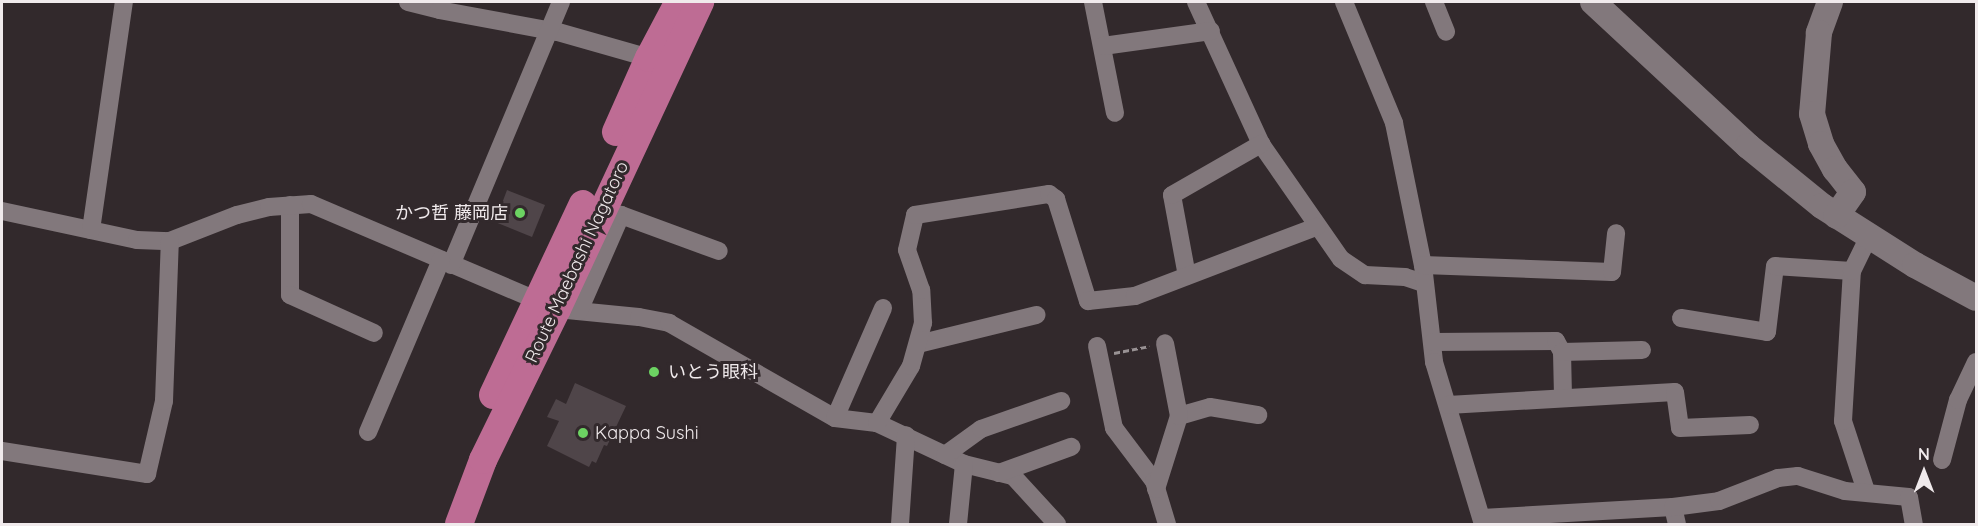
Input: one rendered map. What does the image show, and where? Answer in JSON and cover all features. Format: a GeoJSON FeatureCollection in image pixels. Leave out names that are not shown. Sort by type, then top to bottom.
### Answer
{"type":"FeatureCollection","features":[{"type":"Feature","properties":{"kind":"main road","name":"Route Maebashi Nagatoro"},"geometry":{"type":"LineString","coordinates":[[439,525],[466,454],[558,307],[649,58],[679,2]]}},
{"type":"Feature","properties":{"kind":"main road","name":"Route Maebashi Nagatoro"},"geometry":{"type":"LineString","coordinates":[[459,525],[483,460],[558,307],[700,2]]}},
{"type":"Feature","properties":{"kind":"street"},"geometry":{"type":"LineString","coordinates":[[92,230],[124,2]]}},
{"type":"Feature","properties":{"kind":"street"},"geometry":{"type":"LineString","coordinates":[[408,2],[547,30],[649,58]]}},
{"type":"Feature","properties":{"kind":"street"},"geometry":{"type":"LineString","coordinates":[[368,432],[446,263],[561,2]]}},
{"type":"Feature","properties":{"kind":"street"},"geometry":{"type":"LineString","coordinates":[[1093,2],[1115,113]]}},
{"type":"Feature","properties":{"kind":"street"},"geometry":{"type":"LineString","coordinates":[[1196,2],[1261,144],[1316,227],[1341,259],[1365,275],[1405,277],[1423,274],[1612,272],[1616,233]]}},
{"type":"Feature","properties":{"kind":"street"},"geometry":{"type":"LineString","coordinates":[[1344,2],[1394,123],[1423,274],[1434,362],[1482,521],[1675,516],[1778,478],[1798,476],[1845,491],[1866,491],[1909,497],[1914,525]]}},
{"type":"Feature","properties":{"kind":"street"},"geometry":{"type":"LineString","coordinates":[[1434,2],[1446,32]]}},
{"type":"Feature","properties":{"kind":"street"},"geometry":{"type":"LineString","coordinates":[[1593,2],[1748,146],[1836,216],[1977,298]]}},
{"type":"Feature","properties":{"kind":"street"},"geometry":{"type":"LineString","coordinates":[[1830,2],[1819,33],[1812,114],[1821,144],[1834,169],[1853,192],[1836,216]]}},
{"type":"Feature","properties":{"kind":"street"},"geometry":{"type":"LineString","coordinates":[[1103,46],[1211,31]]}},
{"type":"Feature","properties":{"kind":"street"},"geometry":{"type":"LineString","coordinates":[[1188,276],[1172,195],[1261,144]]}},
{"type":"Feature","properties":{"kind":"street"},"geometry":{"type":"LineString","coordinates":[[877,423],[911,366],[923,323],[921,290],[907,250],[915,215],[1049,194],[1056,199],[1088,301],[1135,296],[1316,227]]}},
{"type":"Feature","properties":{"kind":"street"},"geometry":{"type":"LineString","coordinates":[[2,211],[137,240],[170,241],[237,215],[290,205],[311,204],[446,263],[558,307],[669,323],[834,418],[877,423],[964,464],[1013,476],[1024,485],[1057,525]]}},
{"type":"Feature","properties":{"kind":"street"},"geometry":{"type":"LineString","coordinates":[[290,205],[290,295],[374,333]]}},
{"type":"Feature","properties":{"kind":"street"},"geometry":{"type":"LineString","coordinates":[[558,307],[621,215],[720,251]]}},
{"type":"Feature","properties":{"kind":"street"},"geometry":{"type":"LineString","coordinates":[[1866,491],[1844,421],[1852,271],[1869,236]]}},
{"type":"Feature","properties":{"kind":"street"},"geometry":{"type":"LineString","coordinates":[[2,452],[147,474],[164,401],[170,241]]}},
{"type":"Feature","properties":{"kind":"street"},"geometry":{"type":"LineString","coordinates":[[1681,318],[1767,332],[1775,266],[1852,271]]}},
{"type":"Feature","properties":{"kind":"street"},"geometry":{"type":"LineString","coordinates":[[834,418],[883,308]]}},
{"type":"Feature","properties":{"kind":"street"},"geometry":{"type":"LineString","coordinates":[[918,344],[1036,315]]}},
{"type":"Feature","properties":{"kind":"street"},"geometry":{"type":"LineString","coordinates":[[1433,342],[1556,341],[1562,352],[1563,397]]}},
{"type":"Feature","properties":{"kind":"street"},"geometry":{"type":"LineString","coordinates":[[1156,489],[1179,416],[1165,343]]}},
{"type":"Feature","properties":{"kind":"street"},"geometry":{"type":"LineString","coordinates":[[1562,352],[1642,350]]}},
{"type":"Feature","properties":{"kind":"street"},"geometry":{"type":"LineString","coordinates":[[1098,351],[1114,428],[1154,481],[1167,525]]}},
{"type":"Feature","properties":{"kind":"street"},"geometry":{"type":"LineString","coordinates":[[1942,460],[1958,400],[1977,362]]}},
{"type":"Feature","properties":{"kind":"street"},"geometry":{"type":"LineString","coordinates":[[1448,405],[1675,392],[1680,428],[1750,425]]}},
{"type":"Feature","properties":{"kind":"street"},"geometry":{"type":"LineString","coordinates":[[945,455],[981,429],[1061,401]]}},
{"type":"Feature","properties":{"kind":"street"},"geometry":{"type":"LineString","coordinates":[[1179,416],[1210,407],[1258,415]]}},
{"type":"Feature","properties":{"kind":"street"},"geometry":{"type":"LineString","coordinates":[[900,525],[906,435]]}},
{"type":"Feature","properties":{"kind":"street"},"geometry":{"type":"LineString","coordinates":[[999,473],[1071,447]]}},
{"type":"Feature","properties":{"kind":"street"},"geometry":{"type":"LineString","coordinates":[[958,525],[964,464]]}},
{"type":"Feature","properties":{"kind":"path"},"geometry":{"type":"LineString","coordinates":[[1098,351],[1165,343]]}},
{"type":"Feature","properties":{"kind":"building","name":"かつ哲 藤岡店"},"geometry":{"type":"Polygon","coordinates":[[[507,190],[545,205],[532,237],[495,222],[507,190]]]}},
{"type":"Feature","properties":{"kind":"building","name":"Kappa Sushi"},"geometry":{"type":"Polygon","coordinates":[[[575,383],[626,406],[607,446],[604,445],[596,463],[592,461],[589,467],[547,446],[559,421],[547,417],[556,399],[566,404],[575,383]]]}},
{"type":"Feature","properties":{"kind":"place","name":"かつ哲 藤岡店"},"geometry":{"type":"Point","coordinates":[520,213]}},
{"type":"Feature","properties":{"kind":"place","name":"いとう眼科"},"geometry":{"type":"Point","coordinates":[654,372]}},
{"type":"Feature","properties":{"kind":"place","name":"Kappa Sushi"},"geometry":{"type":"Point","coordinates":[583,433]}}]}
